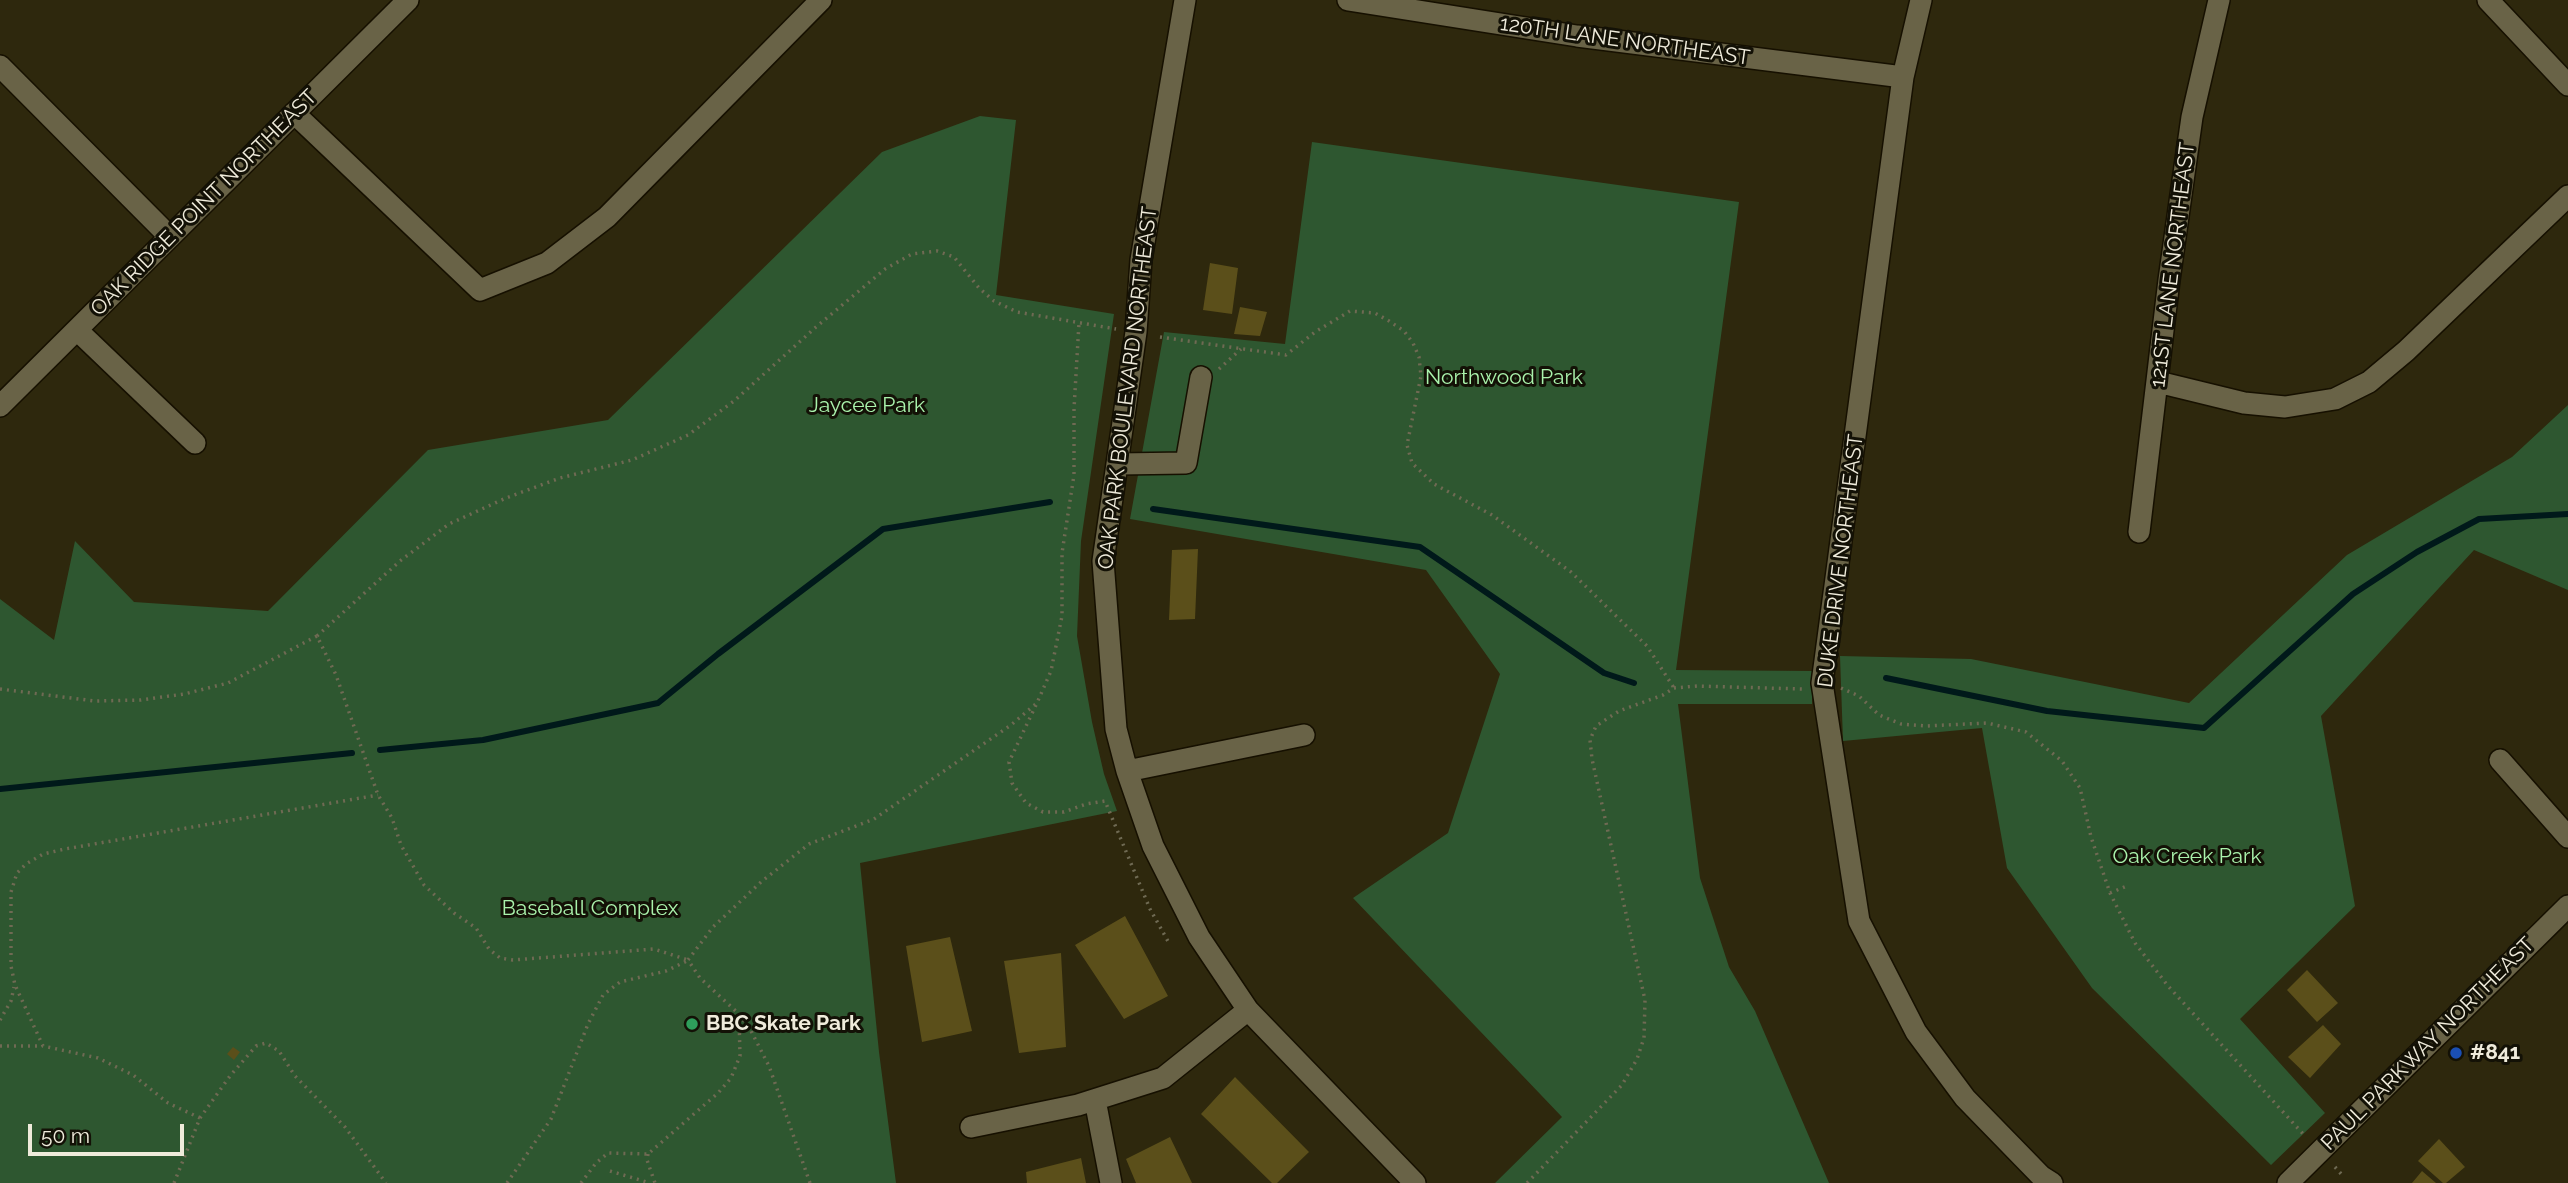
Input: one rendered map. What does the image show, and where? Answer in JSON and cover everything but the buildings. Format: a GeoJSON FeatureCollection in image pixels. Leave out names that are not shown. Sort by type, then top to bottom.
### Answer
{"type":"FeatureCollection","features":[{"type":"Feature","properties":{"kind":"street","name":"OAK RIDGE POINT NORTHEAST"},"geometry":{"type":"LineString","coordinates":[[0,405],[408,0]]}},
{"type":"Feature","properties":{"kind":"street"},"geometry":{"type":"LineString","coordinates":[[294,113],[480,290],[547,262],[607,217],[821,0]]}},
{"type":"Feature","properties":{"kind":"street","name":"OAK PARK BOULEVARD NORTHEAST"},"geometry":{"type":"LineString","coordinates":[[1185,0],[1141,260],[1136,332],[1103,561],[1116,729],[1127,771],[1153,846],[1199,937],[1248,1010],[1415,1183]]}},
{"type":"Feature","properties":{"kind":"street","name":"120TH LANE NORTHEAST"},"geometry":{"type":"LineString","coordinates":[[1348,0],[1577,36],[1903,77]]}},
{"type":"Feature","properties":{"kind":"street","name":"DUKE DRIVE NORTHEAST"},"geometry":{"type":"LineString","coordinates":[[1921,0],[1903,77],[1823,690],[1859,921],[1916,1032],[1965,1098],[2052,1183]]}},
{"type":"Feature","properties":{"kind":"street","name":"121ST LANE NORTHEAST"},"geometry":{"type":"LineString","coordinates":[[2139,532],[2192,117],[2219,0]]}},
{"type":"Feature","properties":{"kind":"street"},"geometry":{"type":"LineString","coordinates":[[2488,0],[2568,85]]}},
{"type":"Feature","properties":{"kind":"street"},"geometry":{"type":"LineString","coordinates":[[0,66],[170,237]]}},
{"type":"Feature","properties":{"kind":"street"},"geometry":{"type":"LineString","coordinates":[[2158,382],[2244,403],[2285,407],[2335,399],[2369,382],[2406,351],[2568,195]]}},
{"type":"Feature","properties":{"kind":"street"},"geometry":{"type":"LineString","coordinates":[[77,330],[195,443]]}},
{"type":"Feature","properties":{"kind":"street"},"geometry":{"type":"LineString","coordinates":[[1118,464],[1186,463],[1201,377]]}},
{"type":"Feature","properties":{"kind":"street"},"geometry":{"type":"LineString","coordinates":[[1127,771],[1304,735]]}},
{"type":"Feature","properties":{"kind":"street"},"geometry":{"type":"LineString","coordinates":[[2500,760],[2568,837]]}},
{"type":"Feature","properties":{"kind":"street","name":"PAUL PARKWAY NORTHEAST"},"geometry":{"type":"LineString","coordinates":[[2288,1183],[2568,906]]}},
{"type":"Feature","properties":{"kind":"street"},"geometry":{"type":"LineString","coordinates":[[971,1127],[1095,1100],[1163,1078],[1248,1010]]}},
{"type":"Feature","properties":{"kind":"street"},"geometry":{"type":"LineString","coordinates":[[1095,1100],[1111,1183]]}},
{"type":"Feature","properties":{"kind":"path"},"geometry":{"type":"LineString","coordinates":[[0,690],[95,701],[141,700],[184,694],[228,683],[317,636],[400,561],[449,524],[506,498],[560,478],[632,460],[688,435],[734,401],[885,269],[912,254],[937,251],[954,257],[979,288],[994,301],[1017,312],[1117,329]]}},
{"type":"Feature","properties":{"kind":"path"},"geometry":{"type":"LineString","coordinates":[[1160,337],[1286,355],[1315,332],[1350,311],[1375,313],[1404,331],[1419,357],[1421,376],[1407,445],[1412,463],[1434,484],[1501,521],[1571,572],[1647,646],[1674,688]]}},
{"type":"Feature","properties":{"kind":"path"},"geometry":{"type":"LineString","coordinates":[[1079,323],[1074,409],[1074,475],[1062,553],[1062,616],[1051,671],[1009,762],[1012,783],[1026,803],[1043,813],[1064,812],[1105,801],[1150,909],[1169,943]]}},
{"type":"Feature","properties":{"kind":"path"},"geometry":{"type":"LineString","coordinates":[[1201,377],[1212,375],[1241,349]]}},
{"type":"Feature","properties":{"kind":"path"},"geometry":{"type":"LineString","coordinates":[[317,636],[341,685],[378,795],[392,818],[401,845],[425,885],[454,913],[476,928],[489,949],[500,958],[528,959],[654,949],[688,960],[700,978],[739,1014],[750,1030],[769,1066],[810,1183]]}},
{"type":"Feature","properties":{"kind":"path"},"geometry":{"type":"LineString","coordinates":[[1527,1183],[1622,1085],[1637,1059],[1644,1038],[1645,1000],[1590,740],[1596,726],[1619,711],[1663,695],[1674,688],[1697,686],[1823,690],[1844,688],[1859,695],[1878,715],[1901,724],[1926,726],[1987,723],[2026,732],[2062,761],[2080,788],[2091,837],[2110,893],[2135,943],[2168,986],[2301,1131]]}},
{"type":"Feature","properties":{"kind":"path"},"geometry":{"type":"LineString","coordinates":[[507,1183],[551,1119],[587,1024],[603,995],[620,982],[666,971],[688,960],[713,927],[761,882],[809,844],[874,819],[1037,703]]}},
{"type":"Feature","properties":{"kind":"path"},"geometry":{"type":"LineString","coordinates":[[43,1046],[15,985],[10,933],[11,892],[17,873],[26,864],[43,854],[378,795]]}},
{"type":"Feature","properties":{"kind":"path"},"geometry":{"type":"LineString","coordinates":[[2110,893],[2129,885]]}},
{"type":"Feature","properties":{"kind":"path"},"geometry":{"type":"LineString","coordinates":[[0,1020],[15,985]]}},
{"type":"Feature","properties":{"kind":"path"},"geometry":{"type":"LineString","coordinates":[[655,1183],[647,1160],[648,1154],[731,1078],[740,1056],[739,1014]]}},
{"type":"Feature","properties":{"kind":"path"},"geometry":{"type":"LineString","coordinates":[[174,1183],[200,1118],[256,1045],[266,1043],[279,1051],[295,1076],[345,1127],[386,1183]]}},
{"type":"Feature","properties":{"kind":"path"},"geometry":{"type":"LineString","coordinates":[[0,1046],[43,1046],[98,1058],[133,1075],[168,1103],[200,1118]]}},
{"type":"Feature","properties":{"kind":"path"},"geometry":{"type":"LineString","coordinates":[[581,1183],[608,1153],[648,1154]]}},
{"type":"Feature","properties":{"kind":"path"},"geometry":{"type":"LineString","coordinates":[[610,1171],[650,1183]]}},
{"type":"Feature","properties":{"kind":"green space","name":"Baseball Complex"},"geometry":{"type":"Polygon","coordinates":[[[980,116],[1016,120],[996,295],[1114,314],[1081,541],[1077,636],[1092,722],[1104,774],[1117,811],[860,863],[879,1052],[896,1183],[0,1183],[0,599],[54,640],[75,541],[134,602],[268,611],[428,450],[608,420],[882,152],[980,116]]]}},
{"type":"Feature","properties":{"kind":"green space","name":"Northwood Park"},"geometry":{"type":"Polygon","coordinates":[[[1312,142],[1739,202],[1676,670],[1812,671],[1812,704],[1678,704],[1700,878],[1729,967],[1755,1011],[1829,1183],[1495,1183],[1562,1117],[1353,898],[1448,833],[1500,674],[1426,570],[1130,519],[1164,332],[1285,344],[1312,142]]]}},
{"type":"Feature","properties":{"kind":"green space","name":"Oak Creek Park"},"geometry":{"type":"Polygon","coordinates":[[[2568,405],[2568,590],[2474,550],[2321,716],[2355,906],[2240,1019],[2325,1113],[2271,1165],[2092,988],[2007,868],[1982,728],[1843,741],[1840,656],[1971,659],[2189,703],[2347,555],[2512,457],[2568,405]]]}},
{"type":"Feature","properties":{"kind":"waterway"},"geometry":{"type":"LineString","coordinates":[[380,750],[483,740],[658,703],[883,529],[1050,502]]}},
{"type":"Feature","properties":{"kind":"waterway"},"geometry":{"type":"LineString","coordinates":[[1153,509],[1420,547],[1604,673],[1634,683]]}},
{"type":"Feature","properties":{"kind":"waterway"},"geometry":{"type":"LineString","coordinates":[[1886,678],[2047,711],[2204,728],[2353,594],[2417,552],[2479,519],[2568,514]]}},
{"type":"Feature","properties":{"kind":"waterway"},"geometry":{"type":"LineString","coordinates":[[0,789],[352,753]]}},
{"type":"Feature","properties":{"kind":"place","name":"BBC Skate Park"},"geometry":{"type":"Point","coordinates":[692,1024]}},
{"type":"Feature","properties":{"kind":"place","name":"#841"},"geometry":{"type":"Point","coordinates":[2456,1053]}},
{"type":"Feature","properties":{"kind":"park label","name":"Jaycee Park"},"geometry":{"type":"Point","coordinates":[867,406]}}]}
